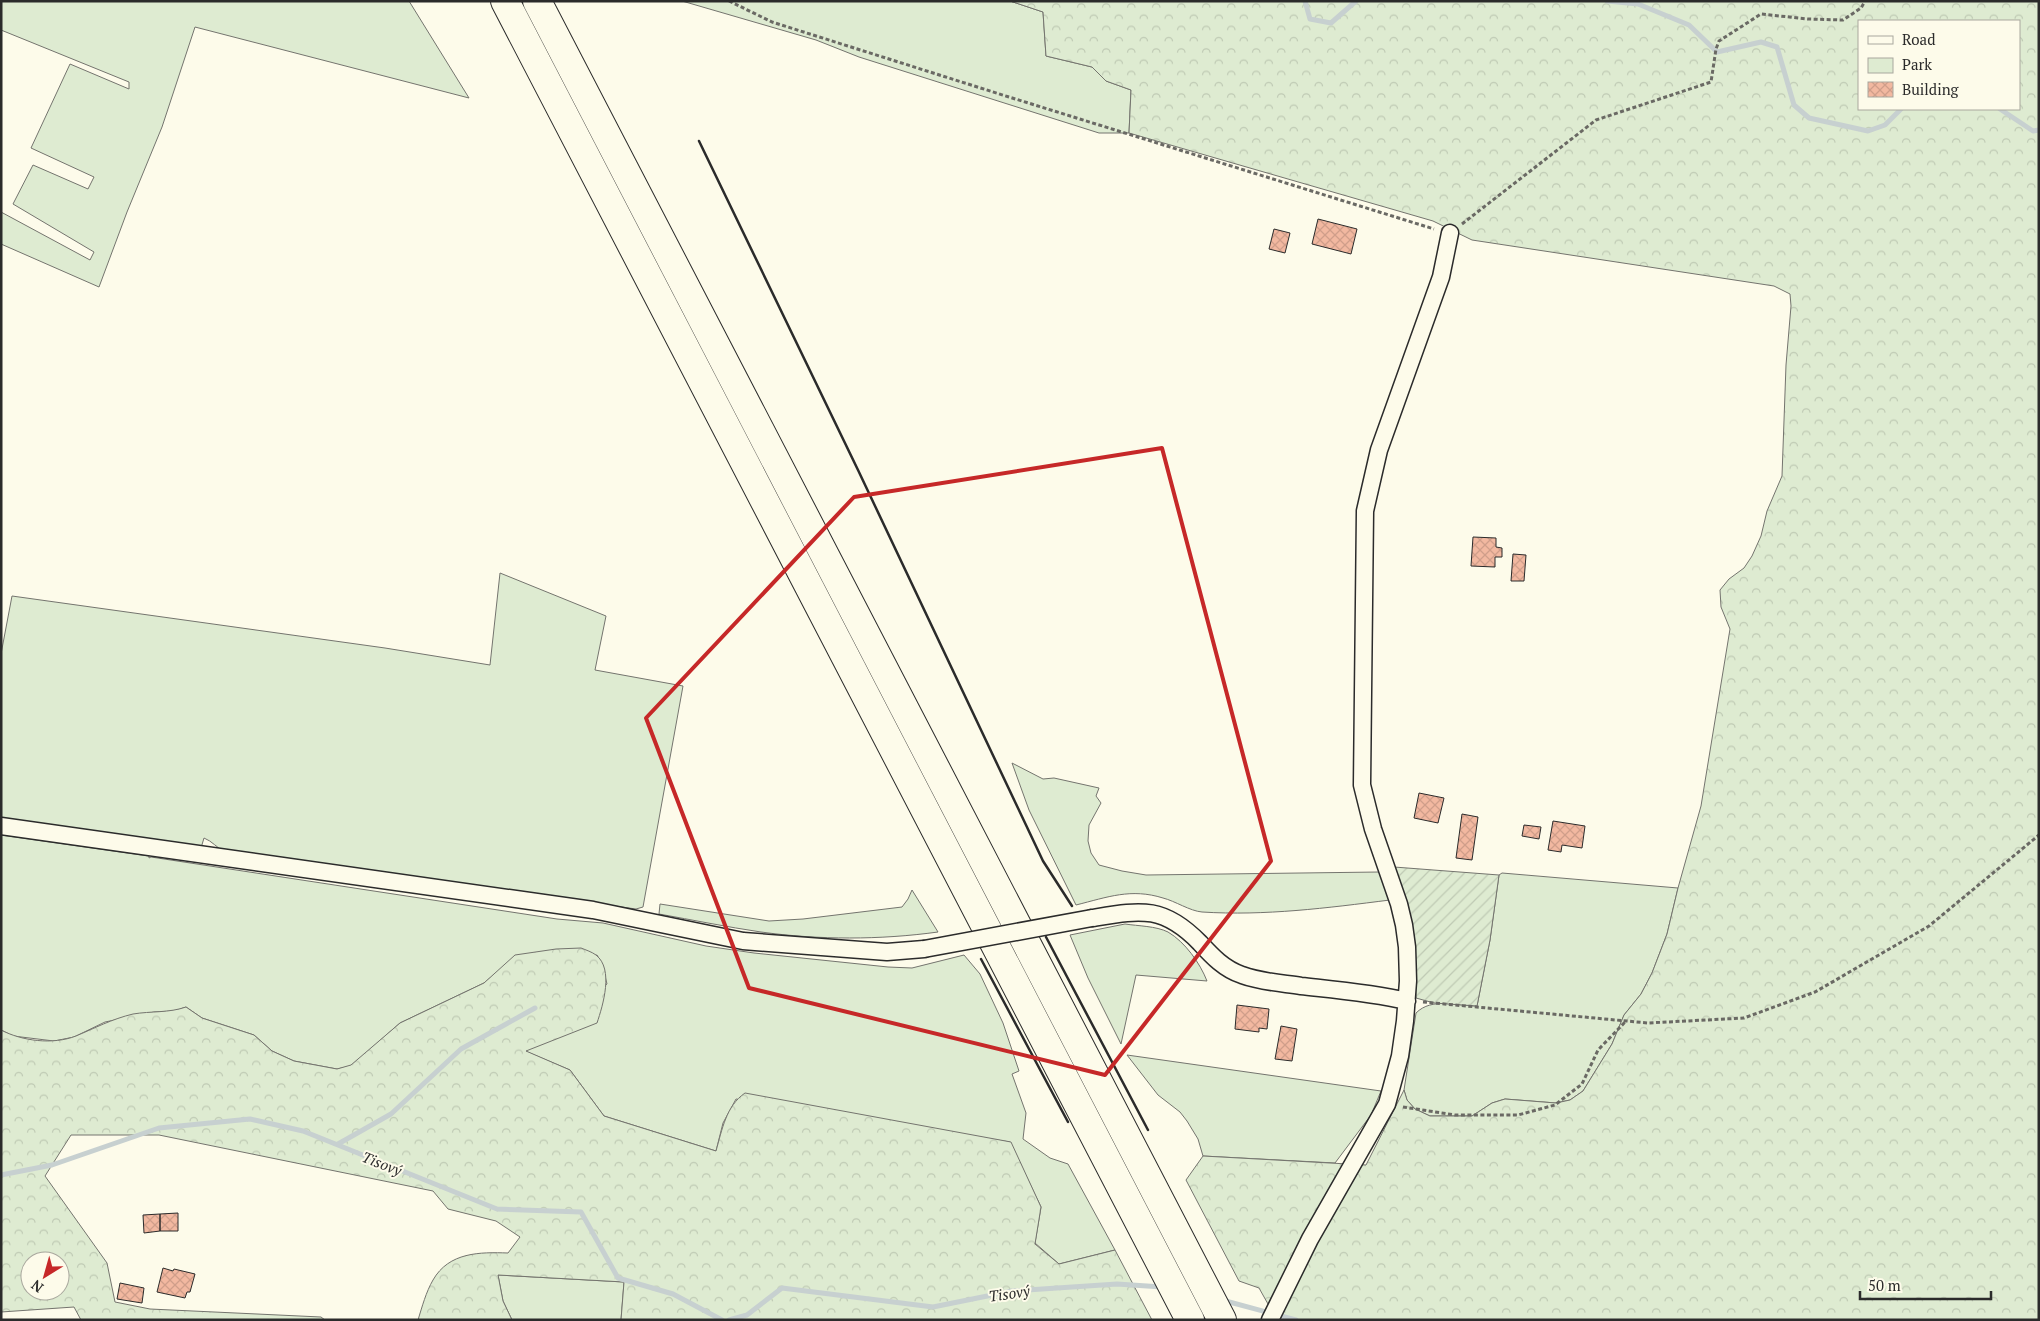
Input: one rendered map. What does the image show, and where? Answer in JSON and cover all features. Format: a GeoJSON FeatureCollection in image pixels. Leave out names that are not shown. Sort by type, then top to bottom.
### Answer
{"type":"FeatureCollection","features":[{"type":"Feature","properties":{"kind":"highway"},"geometry":{"type":"LineString","coordinates":[[505,1],[1190,1320]]}},
{"type":"Feature","properties":{"kind":"highway"},"geometry":{"type":"LineString","coordinates":[[537,1],[1222,1320]]}},
{"type":"Feature","properties":{"kind":"street"},"geometry":{"type":"LineString","coordinates":[[1270,1320],[1310,1238],[1387,1104],[1400,1056],[1407,1000],[1407,947],[1404,925],[1399,904],[1370,822],[1362,784],[1365,511],[1379,450],[1441,277],[1450,233]]}},
{"type":"Feature","properties":{"kind":"street"},"geometry":{"type":"LineString","coordinates":[[1,826],[593,910],[743,941],[887,952],[924,949],[1134,911],[1158,914],[1180,924],[1218,962],[1240,974],[1263,981],[1407,1000]]}},
{"type":"Feature","properties":{"kind":"path"},"geometry":{"type":"LineString","coordinates":[[729,1],[772,22],[1450,233],[1596,120],[1711,82],[1719,41],[1761,14],[1808,19],[1843,20],[1861,8],[1865,1]]}},
{"type":"Feature","properties":{"kind":"path"},"geometry":{"type":"LineString","coordinates":[[1407,1000],[1648,1023],[1744,1018],[1815,992],[1929,926],[1994,870],[2039,835]]}},
{"type":"Feature","properties":{"kind":"path"},"geometry":{"type":"LineString","coordinates":[[1387,1104],[1455,1115],[1518,1116],[1555,1105],[1582,1084],[1598,1050],[1626,1020]]}},
{"type":"Feature","properties":{"kind":"highlighted area"},"geometry":{"type":"Polygon","coordinates":[[[1162,448],[1271,861],[1105,1075],[749,988],[646,718],[854,497],[1162,448]]]}},
{"type":"Feature","properties":{"kind":"green space"},"geometry":{"type":"Polygon","coordinates":[[[1,1],[409,1],[469,98],[195,27],[162,127],[99,287],[1,244],[1,212],[90,260],[94,252],[13,204],[33,165],[88,189],[94,177],[31,148],[70,64],[129,89],[129,82],[1,30],[1,1]]]}},
{"type":"Feature","properties":{"kind":"green space"},"geometry":{"type":"Polygon","coordinates":[[[682,1],[1010,1],[1043,12],[1046,56],[1092,67],[1106,81],[1131,90],[1129,133],[1099,133],[859,57],[816,40],[682,1]]]}},
{"type":"Feature","properties":{"kind":"green space"},"geometry":{"type":"Polygon","coordinates":[[[1010,1],[2039,1],[2039,1320],[1277,1320],[1259,1288],[1239,1281],[1186,1180],[1203,1156],[1366,1165],[1404,1090],[1407,1100],[1415,1109],[1430,1116],[1472,1116],[1492,1103],[1505,1099],[1556,1103],[1570,1100],[1583,1091],[1612,1044],[1624,1015],[1641,994],[1652,973],[1667,934],[1701,806],[1730,629],[1721,607],[1720,590],[1729,579],[1744,568],[1752,556],[1761,536],[1767,511],[1782,476],[1786,365],[1791,306],[1790,294],[1774,286],[1472,240],[1433,221],[1129,133],[1131,90],[1106,81],[1092,67],[1046,56],[1043,12],[1010,1]]]}},
{"type":"Feature","properties":{"kind":"green space"},"geometry":{"type":"Polygon","coordinates":[[[500,573],[606,616],[595,670],[683,686],[643,907],[636,909],[225,852],[204,838],[201,848],[1,819],[1,654],[12,596],[385,648],[490,665],[500,573]]]}},
{"type":"Feature","properties":{"kind":"green space"},"geometry":{"type":"Polygon","coordinates":[[[1012,763],[1043,779],[1054,778],[1099,788],[1096,796],[1101,803],[1089,825],[1088,841],[1091,853],[1099,865],[1146,875],[1379,872],[1390,900],[1249,913],[1202,912],[1163,898],[1140,894],[1120,895],[1076,905],[1029,810],[1012,763]]]}},
{"type":"Feature","properties":{"kind":"green space"},"geometry":{"type":"Polygon","coordinates":[[[1,835],[557,919],[603,923],[706,946],[754,953],[912,968],[964,955],[980,974],[1003,1023],[1019,1071],[1012,1074],[1026,1113],[1023,1139],[1050,1158],[1068,1164],[1115,1250],[1059,1264],[1035,1243],[1041,1207],[1010,1142],[736,1099],[723,1123],[716,1151],[604,1116],[570,1070],[525,1051],[607,984],[602,964],[597,955],[497,972],[484,983],[400,1023],[351,1066],[337,1069],[294,1061],[272,1051],[254,1035],[202,1018],[186,1007],[174,1011],[154,1012],[105,1022],[74,1037],[54,1041],[13,1036],[1,1030],[1,835]]]}},
{"type":"Feature","properties":{"kind":"green space"},"geometry":{"type":"Polygon","coordinates":[[[1394,867],[1499,875],[1490,940],[1477,1006],[1434,1003],[1416,998],[1414,943],[1394,867]]]}},
{"type":"Feature","properties":{"kind":"green space"},"geometry":{"type":"Polygon","coordinates":[[[1502,873],[1678,888],[1667,934],[1652,973],[1641,994],[1624,1015],[1612,1044],[1583,1091],[1570,1100],[1556,1103],[1505,1099],[1492,1103],[1472,1116],[1430,1116],[1415,1109],[1407,1100],[1404,1090],[1416,1013],[1429,1005],[1437,1004],[1477,1006],[1490,940],[1499,875],[1502,873]]]}},
{"type":"Feature","properties":{"kind":"green space"},"geometry":{"type":"Polygon","coordinates":[[[912,890],[938,932],[872,938],[827,938],[748,930],[659,914],[660,904],[769,921],[803,919],[902,907],[912,890]]]}},
{"type":"Feature","properties":{"kind":"green space"},"geometry":{"type":"Polygon","coordinates":[[[1125,924],[1158,928],[1174,936],[1191,954],[1207,981],[1136,975],[1121,1044],[1088,978],[1070,935],[1125,924]]]}},
{"type":"Feature","properties":{"kind":"green space"},"geometry":{"type":"Polygon","coordinates":[[[581,948],[596,955],[601,961],[605,969],[606,978],[604,997],[597,1023],[526,1051],[570,1070],[604,1116],[716,1151],[729,1112],[745,1093],[1011,1142],[1041,1207],[1035,1244],[1059,1264],[1115,1250],[1152,1320],[621,1320],[624,1282],[498,1275],[503,1301],[512,1320],[418,1320],[433,1280],[448,1264],[456,1259],[476,1254],[508,1253],[520,1237],[496,1221],[448,1209],[433,1191],[159,1135],[71,1135],[45,1176],[107,1263],[115,1302],[150,1309],[321,1317],[325,1320],[81,1320],[74,1307],[1,1312],[1,1030],[28,1039],[48,1041],[67,1039],[133,1014],[186,1007],[202,1018],[254,1035],[272,1051],[294,1061],[337,1069],[351,1065],[400,1023],[484,983],[515,955],[556,949],[581,948]]]}},
{"type":"Feature","properties":{"kind":"green space"},"geometry":{"type":"Polygon","coordinates":[[[1127,1055],[1381,1091],[1371,1115],[1335,1163],[1203,1156],[1198,1139],[1187,1121],[1180,1112],[1158,1095],[1127,1055]]]}},
{"type":"Feature","properties":{"kind":"green space"},"geometry":{"type":"Polygon","coordinates":[[[498,1275],[624,1282],[621,1320],[512,1320],[503,1301],[498,1275]]]}},
{"type":"Feature","properties":{"kind":"building"},"geometry":{"type":"Polygon","coordinates":[[[1318,219],[1357,229],[1351,254],[1312,244],[1318,219]]]}},
{"type":"Feature","properties":{"kind":"building"},"geometry":{"type":"Polygon","coordinates":[[[1274,229],[1290,233],[1285,253],[1269,249],[1274,229]]]}},
{"type":"Feature","properties":{"kind":"building"},"geometry":{"type":"Polygon","coordinates":[[[1473,537],[1496,538],[1496,547],[1502,548],[1502,557],[1495,557],[1495,567],[1471,566],[1473,537]]]}},
{"type":"Feature","properties":{"kind":"building"},"geometry":{"type":"Polygon","coordinates":[[[1513,554],[1526,555],[1524,581],[1511,581],[1513,554]]]}},
{"type":"Feature","properties":{"kind":"building"},"geometry":{"type":"Polygon","coordinates":[[[1419,793],[1444,798],[1438,823],[1414,818],[1419,793]]]}},
{"type":"Feature","properties":{"kind":"building"},"geometry":{"type":"Polygon","coordinates":[[[1462,814],[1478,817],[1472,860],[1456,858],[1462,814]]]}},
{"type":"Feature","properties":{"kind":"building"},"geometry":{"type":"Polygon","coordinates":[[[1553,821],[1585,826],[1582,848],[1562,845],[1561,852],[1548,850],[1553,821]]]}},
{"type":"Feature","properties":{"kind":"building"},"geometry":{"type":"Polygon","coordinates":[[[1524,825],[1541,827],[1539,839],[1522,836],[1524,825]]]}},
{"type":"Feature","properties":{"kind":"building"},"geometry":{"type":"Polygon","coordinates":[[[1237,1005],[1269,1009],[1267,1029],[1259,1028],[1259,1032],[1235,1029],[1237,1005]]]}},
{"type":"Feature","properties":{"kind":"building"},"geometry":{"type":"Polygon","coordinates":[[[1281,1026],[1297,1029],[1292,1061],[1275,1059],[1281,1026]]]}},
{"type":"Feature","properties":{"kind":"building"},"geometry":{"type":"Polygon","coordinates":[[[178,1213],[178,1231],[160,1231],[160,1214],[178,1213]]]}},
{"type":"Feature","properties":{"kind":"building"},"geometry":{"type":"Polygon","coordinates":[[[160,1214],[160,1231],[144,1233],[143,1215],[160,1214]]]}},
{"type":"Feature","properties":{"kind":"building"},"geometry":{"type":"Polygon","coordinates":[[[163,1268],[195,1274],[190,1292],[187,1292],[185,1298],[157,1292],[163,1268]]]}},
{"type":"Feature","properties":{"kind":"building"},"geometry":{"type":"Polygon","coordinates":[[[120,1283],[144,1288],[142,1303],[117,1299],[120,1283]]]}},
{"type":"Feature","properties":{"kind":"waterway"},"geometry":{"type":"LineString","coordinates":[[1305,1],[1310,19],[1331,23],[1356,1]]}},
{"type":"Feature","properties":{"kind":"waterway"},"geometry":{"type":"LineString","coordinates":[[1607,1],[1638,4],[1689,25],[1717,52],[1761,42],[1777,47],[1794,105],[1809,118],[1868,131],[1885,125],[1900,110]]}},
{"type":"Feature","properties":{"kind":"waterway"},"geometry":{"type":"LineString","coordinates":[[2002,110],[2033,131],[2039,130]]}},
{"type":"Feature","properties":{"kind":"waterway"},"geometry":{"type":"LineString","coordinates":[[338,1144],[391,1114],[461,1049],[535,1008]]}},
{"type":"Feature","properties":{"kind":"waterway","name":"Tisový"},"geometry":{"type":"LineString","coordinates":[[1,1175],[52,1165],[159,1128],[250,1119],[303,1131],[497,1209],[581,1212],[618,1278],[673,1294],[722,1320]]}},
{"type":"Feature","properties":{"kind":"waterway","name":"Tisový"},"geometry":{"type":"LineString","coordinates":[[729,1320],[747,1315],[782,1288],[933,1307],[1012,1291],[1117,1284],[1162,1287]]}},
{"type":"Feature","properties":{"kind":"waterway","name":"Tisový"},"geometry":{"type":"LineString","coordinates":[[1222,1300],[1296,1320]]}},
{"type":"Feature","properties":{"kind":"wall"},"geometry":{"type":"LineString","coordinates":[[699,141],[858,470],[1043,861],[1072,906]]}},
{"type":"Feature","properties":{"kind":"wall"},"geometry":{"type":"LineString","coordinates":[[1046,937],[1148,1130]]}},
{"type":"Feature","properties":{"kind":"wall"},"geometry":{"type":"LineString","coordinates":[[981,959],[1068,1122]]}}]}
